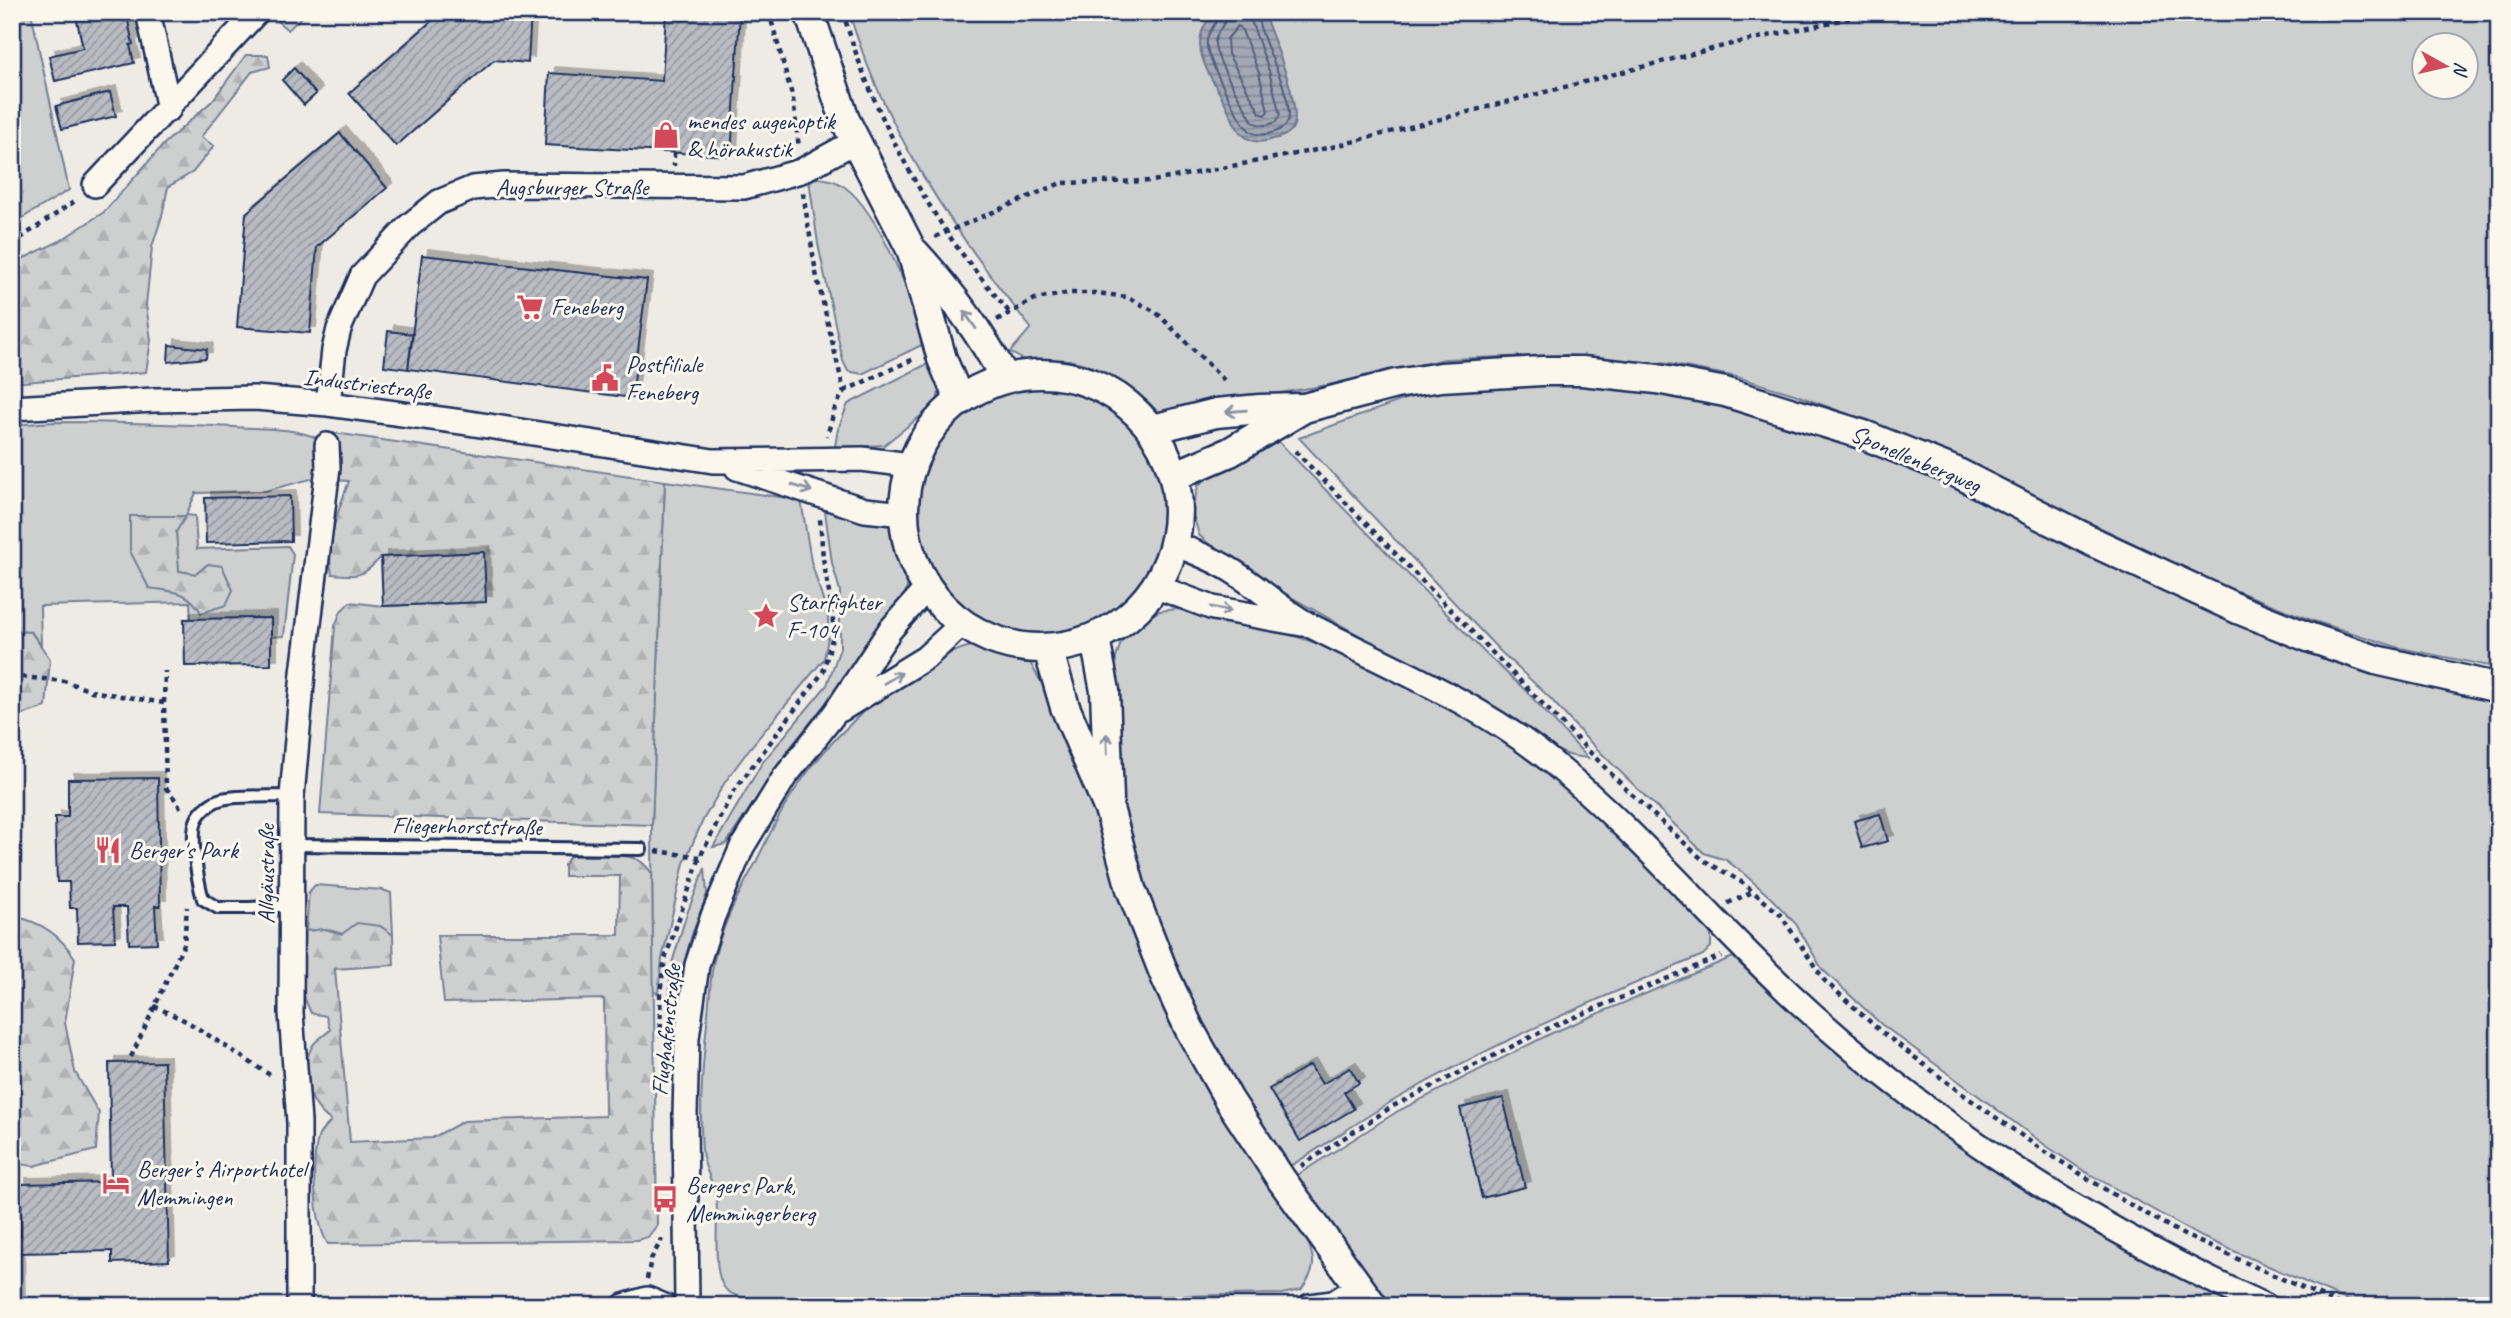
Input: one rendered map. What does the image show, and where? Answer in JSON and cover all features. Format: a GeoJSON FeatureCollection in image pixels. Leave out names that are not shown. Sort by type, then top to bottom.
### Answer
{"type":"FeatureCollection","features":[{"type":"Feature","properties":{"kind":"street"},"geometry":{"type":"LineString","coordinates":[[148,12],[169,109]]}},
{"type":"Feature","properties":{"kind":"street"},"geometry":{"type":"LineString","coordinates":[[95,186],[257,12]]}},
{"type":"Feature","properties":{"kind":"street"},"geometry":{"type":"LineString","coordinates":[[809,12],[845,120],[911,248],[943,359],[959,399]]}},
{"type":"Feature","properties":{"kind":"street","name":"Augsburger Straße"},"geometry":{"type":"LineString","coordinates":[[328,404],[339,329],[362,276],[410,225],[439,202],[473,188],[504,185],[744,187],[801,171],[856,141]]}},
{"type":"Feature","properties":{"kind":"street"},"geometry":{"type":"LineString","coordinates":[[911,248],[947,288],[983,338],[1005,378]]}},
{"type":"Feature","properties":{"kind":"street","name":"Sponellenbergweg"},"geometry":{"type":"LineString","coordinates":[[1153,429],[1216,413],[1304,408],[1396,384],[1441,377],[1542,370],[1582,371],[1657,379],[1725,391],[1864,435],[1954,471],[2161,575],[2308,637],[2376,660],[2499,688]]}},
{"type":"Feature","properties":{"kind":"street"},"geometry":{"type":"LineString","coordinates":[[1050,374],[1077,378],[1103,388],[1133,409],[1153,429],[1171,466],[1179,510],[1175,544],[1167,568],[1157,587],[1137,611],[1114,629],[1095,639],[1048,649],[1013,646],[992,640],[962,624],[926,589],[907,543],[904,514],[910,465],[934,425],[959,399],[1005,378],[1050,374]]}},
{"type":"Feature","properties":{"kind":"street","name":"Industriestraße"},"geometry":{"type":"LineString","coordinates":[[12,408],[154,400],[255,398],[328,404],[713,461],[865,510],[904,514]]}},
{"type":"Feature","properties":{"kind":"street","name":"Sponellenbergweg"},"geometry":{"type":"LineString","coordinates":[[1174,477],[1230,452],[1304,408]]}},
{"type":"Feature","properties":{"kind":"street","name":"Allgäustraße"},"geometry":{"type":"LineString","coordinates":[[299,1306],[299,1122],[291,1013],[292,796],[328,467],[327,445]]}},
{"type":"Feature","properties":{"kind":"street","name":"Industriestraße"},"geometry":{"type":"LineString","coordinates":[[713,461],[862,459],[910,465]]}},
{"type":"Feature","properties":{"kind":"street"},"geometry":{"type":"LineString","coordinates":[[1175,544],[1225,566],[1309,625],[1489,716],[1526,742],[1605,808],[1741,947],[1833,1033],[1978,1144],[2128,1237],[2266,1306]]}},
{"type":"Feature","properties":{"kind":"street"},"geometry":{"type":"LineString","coordinates":[[1157,587],[1213,608],[1309,625]]}},
{"type":"Feature","properties":{"kind":"street","name":"Flughafenstraße"},"geometry":{"type":"LineString","coordinates":[[687,1306],[687,1038],[697,965],[713,916],[742,847],[784,778],[835,713],[890,630],[926,589]]}},
{"type":"Feature","properties":{"kind":"street","name":"Flughafenstraße"},"geometry":{"type":"LineString","coordinates":[[835,713],[925,658],[962,624]]}},
{"type":"Feature","properties":{"kind":"street"},"geometry":{"type":"LineString","coordinates":[[1095,639],[1105,691],[1110,812]]}},
{"type":"Feature","properties":{"kind":"street"},"geometry":{"type":"LineString","coordinates":[[1048,649],[1065,707],[1110,812],[1131,889],[1165,976],[1189,1028],[1228,1100],[1366,1297],[1310,1306]]}},
{"type":"Feature","properties":{"kind":"street"},"geometry":{"type":"LineString","coordinates":[[624,1306],[647,1299],[664,1306]]}},
{"type":"Feature","properties":{"kind":"lane"},"geometry":{"type":"LineString","coordinates":[[292,796],[221,799],[207,806],[196,819],[194,843],[203,899],[218,908],[292,905]]}},
{"type":"Feature","properties":{"kind":"lane","name":"Fliegerhorststraße"},"geometry":{"type":"LineString","coordinates":[[293,845],[641,849]]}},
{"type":"Feature","properties":{"kind":"path"},"geometry":{"type":"LineString","coordinates":[[769,12],[793,99],[799,150]]}},
{"type":"Feature","properties":{"kind":"path"},"geometry":{"type":"LineString","coordinates":[[843,12],[853,47],[901,154],[946,232],[1009,312]]}},
{"type":"Feature","properties":{"kind":"path"},"geometry":{"type":"LineString","coordinates":[[911,248],[1061,183],[1153,181],[1332,147],[1727,45],[1877,12]]}},
{"type":"Feature","properties":{"kind":"path"},"geometry":{"type":"LineString","coordinates":[[12,244],[95,186]]}},
{"type":"Feature","properties":{"kind":"path"},"geometry":{"type":"LineString","coordinates":[[803,188],[816,273],[844,391]]}},
{"type":"Feature","properties":{"kind":"path"},"geometry":{"type":"LineString","coordinates":[[990,324],[1035,299],[1070,293],[1127,297],[1156,312],[1226,382]]}},
{"type":"Feature","properties":{"kind":"path"},"geometry":{"type":"LineString","coordinates":[[826,439],[835,408],[844,391],[927,353]]}},
{"type":"Feature","properties":{"kind":"path"},"geometry":{"type":"LineString","coordinates":[[1296,452],[1629,792],[1703,860],[1740,881],[1780,914],[1824,980],[1878,1030],[2027,1140],[2122,1200],[2184,1235],[2343,1306]]}},
{"type":"Feature","properties":{"kind":"path"},"geometry":{"type":"LineString","coordinates":[[165,671],[166,789],[178,803],[185,821]]}},
{"type":"Feature","properties":{"kind":"path"},"geometry":{"type":"LineString","coordinates":[[12,676],[64,681],[91,691],[164,703]]}},
{"type":"Feature","properties":{"kind":"path"},"geometry":{"type":"LineString","coordinates":[[641,849],[700,857]]}},
{"type":"Feature","properties":{"kind":"path"},"geometry":{"type":"LineString","coordinates":[[131,1057],[184,944],[187,902]]}},
{"type":"Feature","properties":{"kind":"path"},"geometry":{"type":"LineString","coordinates":[[1281,1179],[1405,1100],[1551,1027],[1741,947]]}},
{"type":"Feature","properties":{"kind":"path"},"geometry":{"type":"LineString","coordinates":[[154,1006],[188,1022],[297,1093]]}},
{"type":"Feature","properties":{"kind":"green space"},"geometry":{"type":"Polygon","coordinates":[[[12,12],[31,12],[69,190],[12,224],[12,12]]]}},
{"type":"Feature","properties":{"kind":"green space"},"geometry":{"type":"Polygon","coordinates":[[[282,12],[307,12],[288,30],[278,22],[282,12]]]}},
{"type":"Feature","properties":{"kind":"green space"},"geometry":{"type":"Polygon","coordinates":[[[849,12],[2499,12],[2499,668],[2400,648],[2314,621],[2219,584],[2048,503],[1953,454],[1794,394],[1737,377],[1669,364],[1565,355],[1445,359],[1328,385],[1159,413],[1129,387],[1094,367],[1069,360],[1025,360],[1010,352],[1031,328],[949,217],[902,139],[882,98],[849,12]]]}},
{"type":"Feature","properties":{"kind":"green space"},"geometry":{"type":"Polygon","coordinates":[[[246,55],[268,55],[270,67],[252,72],[201,137],[214,146],[193,172],[168,187],[152,247],[146,305],[151,340],[146,372],[12,383],[12,264],[60,241],[104,212],[164,144],[212,101],[246,55]]]}},
{"type":"Feature","properties":{"kind":"green space"},"geometry":{"type":"Polygon","coordinates":[[[814,178],[828,179],[840,184],[854,195],[868,212],[892,256],[928,342],[862,374],[848,371],[843,361],[818,244],[810,187],[814,178]]]}},
{"type":"Feature","properties":{"kind":"green space"},"geometry":{"type":"Polygon","coordinates":[[[925,365],[938,366],[937,403],[884,445],[835,446],[838,429],[848,404],[925,365]]]}},
{"type":"Feature","properties":{"kind":"green space"},"geometry":{"type":"Polygon","coordinates":[[[1580,383],[1667,394],[1738,408],[1878,454],[1950,481],[2180,599],[2278,638],[2499,699],[2499,1306],[2360,1306],[2202,1237],[2084,1171],[2045,1145],[1881,1024],[1822,969],[1796,924],[1771,898],[1726,860],[1704,853],[1648,799],[1550,698],[1499,650],[1299,438],[1427,391],[1580,383]]]}},
{"type":"Feature","properties":{"kind":"green space"},"geometry":{"type":"Polygon","coordinates":[[[1043,385],[1079,390],[1102,400],[1122,413],[1140,431],[1163,474],[1168,510],[1163,546],[1153,569],[1140,589],[1122,607],[1079,630],[1043,635],[1007,630],[984,620],[964,607],[946,589],[923,546],[918,510],[923,474],[933,451],[946,431],[964,413],[1007,390],[1043,385]]]}},
{"type":"Feature","properties":{"kind":"green space"},"geometry":{"type":"Polygon","coordinates":[[[77,422],[212,426],[288,430],[319,439],[321,467],[315,478],[265,491],[196,493],[186,515],[195,516],[197,549],[288,546],[293,554],[284,636],[271,637],[270,618],[191,619],[190,602],[40,606],[41,645],[31,632],[12,631],[12,425],[77,422]],[[185,516],[130,517],[149,587],[180,593],[194,599],[208,564],[196,574],[179,571],[176,532],[185,516]]]}},
{"type":"Feature","properties":{"kind":"green space"},"geometry":{"type":"Polygon","coordinates":[[[334,433],[665,481],[652,825],[320,814],[335,626],[341,611],[350,602],[383,606],[485,602],[483,552],[381,557],[360,574],[332,574],[331,538],[349,481],[333,480],[334,433]]]}},
{"type":"Feature","properties":{"kind":"green space"},"geometry":{"type":"Polygon","coordinates":[[[1274,437],[1484,652],[1526,691],[1588,758],[1572,756],[1542,745],[1419,669],[1227,561],[1199,535],[1192,511],[1198,486],[1222,466],[1274,437]]]}},
{"type":"Feature","properties":{"kind":"green space"},"geometry":{"type":"Polygon","coordinates":[[[665,481],[801,500],[811,561],[828,617],[828,638],[824,659],[750,748],[725,782],[703,820],[684,863],[662,959],[658,993],[653,992],[652,825],[665,481]]]}},
{"type":"Feature","properties":{"kind":"green space"},"geometry":{"type":"Polygon","coordinates":[[[824,504],[896,526],[908,583],[904,599],[789,749],[726,844],[713,847],[762,763],[827,685],[840,648],[840,591],[832,563],[824,504]]]}},
{"type":"Feature","properties":{"kind":"green space"},"geometry":{"type":"Polygon","coordinates":[[[130,516],[186,516],[176,532],[179,571],[196,574],[208,564],[222,566],[233,590],[226,605],[201,613],[186,596],[149,588],[130,551],[130,516]]]}},
{"type":"Feature","properties":{"kind":"green space"},"geometry":{"type":"Polygon","coordinates":[[[1202,610],[1252,622],[1343,652],[1479,721],[1533,759],[1595,812],[1707,927],[1711,935],[1711,947],[1703,955],[1472,1058],[1384,1106],[1285,1169],[1210,1046],[1155,918],[1126,818],[1118,768],[1114,684],[1116,658],[1121,642],[1135,627],[1159,611],[1202,610]]]}},
{"type":"Feature","properties":{"kind":"green space"},"geometry":{"type":"Polygon","coordinates":[[[12,631],[31,632],[50,659],[46,707],[12,718],[12,631]]]}},
{"type":"Feature","properties":{"kind":"green space"},"geometry":{"type":"Polygon","coordinates":[[[974,645],[997,655],[1029,661],[1052,701],[1160,966],[1305,1235],[1313,1263],[1310,1275],[1301,1290],[1282,1294],[765,1304],[733,1294],[723,1285],[717,1263],[716,1196],[703,1157],[701,1116],[711,977],[718,944],[727,920],[782,810],[827,748],[872,704],[897,685],[948,654],[974,645]]]}},
{"type":"Feature","properties":{"kind":"green space"},"geometry":{"type":"Polygon","coordinates":[[[618,855],[638,860],[652,874],[657,1225],[648,1237],[637,1240],[328,1244],[317,1208],[315,1162],[319,1136],[331,1121],[311,1097],[306,1066],[313,1045],[330,1030],[326,1016],[311,1013],[302,992],[298,962],[306,931],[325,929],[342,934],[357,923],[380,926],[393,935],[394,965],[335,969],[350,1142],[432,1138],[464,1121],[605,1116],[604,999],[444,1003],[437,935],[619,935],[620,876],[564,876],[564,865],[570,856],[618,855]]]}},
{"type":"Feature","properties":{"kind":"green space"},"geometry":{"type":"Polygon","coordinates":[[[705,868],[707,894],[692,934],[671,1017],[668,1063],[670,970],[686,916],[705,868]]]}},
{"type":"Feature","properties":{"kind":"green space"},"geometry":{"type":"Polygon","coordinates":[[[315,885],[383,890],[391,893],[393,935],[380,926],[342,934],[325,929],[306,931],[309,892],[315,885]]]}},
{"type":"Feature","properties":{"kind":"green space"},"geometry":{"type":"Polygon","coordinates":[[[12,915],[48,930],[75,958],[65,1023],[75,1072],[99,1113],[96,1150],[34,1166],[12,1163],[12,915]]]}},
{"type":"Feature","properties":{"kind":"green space"},"geometry":{"type":"Polygon","coordinates":[[[1733,957],[1847,1060],[1970,1154],[2101,1236],[2238,1306],[1387,1306],[1291,1179],[1398,1111],[1552,1033],[1733,957]]]}},
{"type":"Feature","properties":{"kind":"water"},"geometry":{"type":"Polygon","coordinates":[[[1216,12],[1263,12],[1291,90],[1294,106],[1295,120],[1286,135],[1254,141],[1246,138],[1235,125],[1206,69],[1200,46],[1206,23],[1216,12]]]}},
{"type":"Feature","properties":{"kind":"building"},"geometry":{"type":"Polygon","coordinates":[[[75,12],[126,12],[134,63],[55,81],[49,56],[83,48],[75,12]]]}},
{"type":"Feature","properties":{"kind":"building"},"geometry":{"type":"Polygon","coordinates":[[[442,12],[531,12],[528,63],[494,60],[396,146],[349,93],[442,12]]]}},
{"type":"Feature","properties":{"kind":"building"},"geometry":{"type":"Polygon","coordinates":[[[666,12],[740,12],[731,156],[545,145],[549,73],[662,81],[666,12]]]}},
{"type":"Feature","properties":{"kind":"building"},"geometry":{"type":"Polygon","coordinates":[[[294,68],[316,94],[304,105],[282,80],[294,68]]]}},
{"type":"Feature","properties":{"kind":"building"},"geometry":{"type":"Polygon","coordinates":[[[110,92],[116,116],[62,129],[56,106],[110,92]]]}},
{"type":"Feature","properties":{"kind":"building"},"geometry":{"type":"Polygon","coordinates":[[[340,133],[387,188],[317,247],[310,333],[237,327],[246,213],[340,133]]]}},
{"type":"Feature","properties":{"kind":"building","name":"Feneberg"},"geometry":{"type":"Polygon","coordinates":[[[422,255],[647,280],[632,398],[408,369],[422,255]]]}},
{"type":"Feature","properties":{"kind":"building"},"geometry":{"type":"Polygon","coordinates":[[[388,331],[413,334],[408,369],[384,366],[388,331]]]}},
{"type":"Feature","properties":{"kind":"building"},"geometry":{"type":"Polygon","coordinates":[[[169,345],[207,349],[206,358],[168,362],[169,345]]]}},
{"type":"Feature","properties":{"kind":"building"},"geometry":{"type":"Polygon","coordinates":[[[290,496],[291,541],[206,543],[205,498],[290,496]]]}},
{"type":"Feature","properties":{"kind":"building"},"geometry":{"type":"Polygon","coordinates":[[[484,552],[486,602],[383,606],[381,557],[484,552]]]}},
{"type":"Feature","properties":{"kind":"building"},"geometry":{"type":"Polygon","coordinates":[[[271,618],[271,665],[185,666],[184,619],[271,618]]]}},
{"type":"Feature","properties":{"kind":"building","name":"Berger's Park"},"geometry":{"type":"Polygon","coordinates":[[[158,778],[160,906],[155,906],[157,943],[129,944],[127,907],[113,907],[115,941],[78,942],[77,908],[70,908],[69,882],[57,882],[55,817],[68,817],[68,779],[158,778]]]}},
{"type":"Feature","properties":{"kind":"building"},"geometry":{"type":"Polygon","coordinates":[[[1880,814],[1888,841],[1862,848],[1854,821],[1880,814]]]}},
{"type":"Feature","properties":{"kind":"building","name":"Berger’s Airporthotel Memmingen"},"geometry":{"type":"Polygon","coordinates":[[[164,1062],[169,1261],[112,1263],[112,1251],[18,1253],[19,1306],[12,1306],[12,1236],[21,1236],[20,1184],[111,1182],[109,1063],[164,1062]]]}},
{"type":"Feature","properties":{"kind":"building"},"geometry":{"type":"Polygon","coordinates":[[[1310,1065],[1322,1084],[1350,1068],[1359,1083],[1344,1092],[1354,1109],[1300,1141],[1269,1089],[1310,1065]]]}},
{"type":"Feature","properties":{"kind":"building"},"geometry":{"type":"Polygon","coordinates":[[[1503,1098],[1525,1187],[1482,1198],[1460,1108],[1503,1098]]]}},
{"type":"Feature","properties":{"kind":"place","name":"mendes augenoptik & hörakustik"},"geometry":{"type":"Point","coordinates":[666,135]}},
{"type":"Feature","properties":{"kind":"place","name":"Feneberg"},"geometry":{"type":"Point","coordinates":[530,307]}},
{"type":"Feature","properties":{"kind":"place","name":"Postfiliale Feneberg"},"geometry":{"type":"Point","coordinates":[605,378]}},
{"type":"Feature","properties":{"kind":"place","name":"Starfighter F-104"},"geometry":{"type":"Point","coordinates":[766,616]}},
{"type":"Feature","properties":{"kind":"place","name":"Berger's Park"},"geometry":{"type":"Point","coordinates":[108,850]}},
{"type":"Feature","properties":{"kind":"place","name":"Berger’s Airporthotel Memmingen"},"geometry":{"type":"Point","coordinates":[116,1183]}},
{"type":"Feature","properties":{"kind":"place","name":"Bergers Park, Memmingerberg"},"geometry":{"type":"Point","coordinates":[665,1199]}}]}
